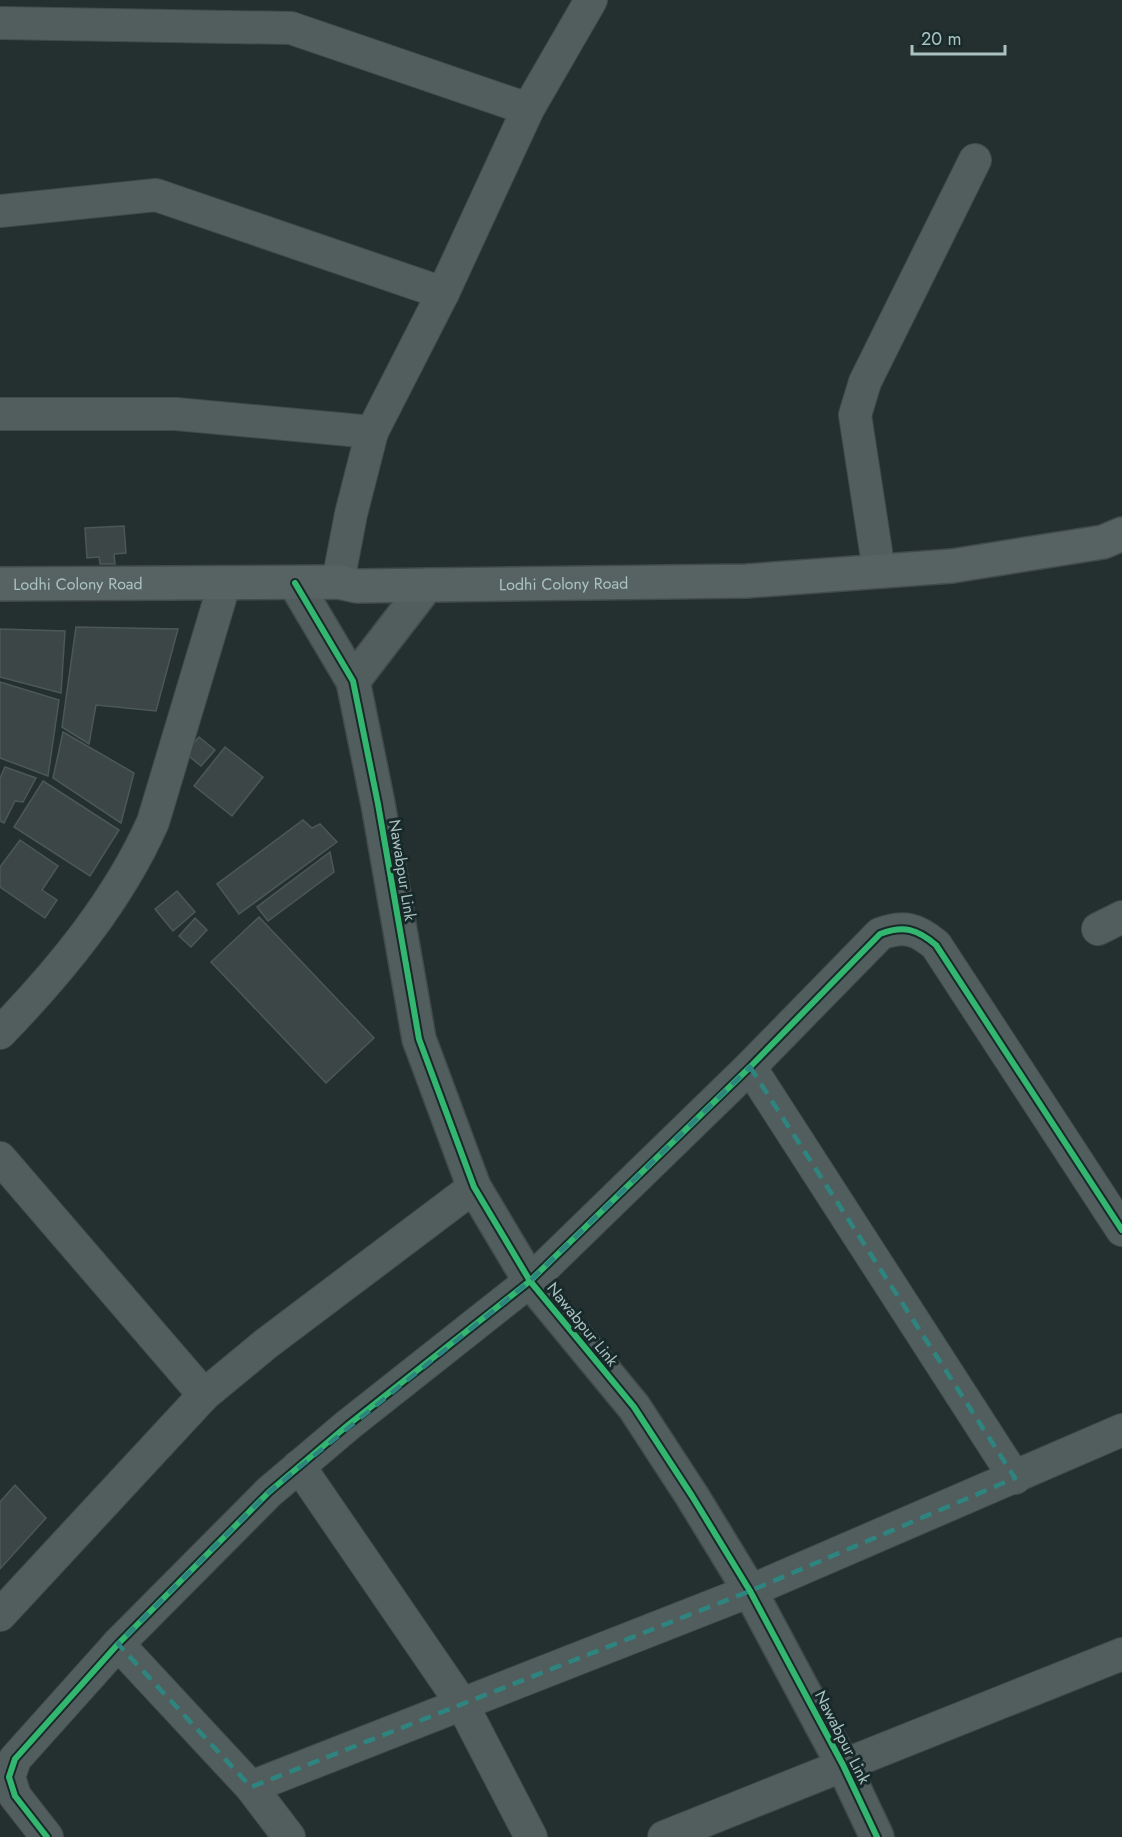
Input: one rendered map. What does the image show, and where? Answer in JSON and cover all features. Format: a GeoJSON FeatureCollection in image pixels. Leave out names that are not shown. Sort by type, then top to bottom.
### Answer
{"type":"FeatureCollection","features":[{"type":"Feature","properties":{"kind":"main road","name":"Lodhi Colony Road"},"geometry":{"type":"LineString","coordinates":[[0,584],[338,582],[357,586],[747,581],[987,560],[1103,542],[1122,534]]}},
{"type":"Feature","properties":{"kind":"street"},"geometry":{"type":"LineString","coordinates":[[338,582],[351,514],[372,432],[443,292],[528,109],[591,0]]}},
{"type":"Feature","properties":{"kind":"street"},"geometry":{"type":"LineString","coordinates":[[0,23],[291,28],[528,109]]}},
{"type":"Feature","properties":{"kind":"street"},"geometry":{"type":"LineString","coordinates":[[879,571],[855,415],[866,382],[975,160]]}},
{"type":"Feature","properties":{"kind":"street"},"geometry":{"type":"LineString","coordinates":[[0,211],[156,195],[443,292]]}},
{"type":"Feature","properties":{"kind":"street"},"geometry":{"type":"LineString","coordinates":[[0,414],[176,414],[372,432]]}},
{"type":"Feature","properties":{"kind":"street"},"geometry":{"type":"LineString","coordinates":[[0,1033],[111,900],[137,858],[153,822],[225,582]]}},
{"type":"Feature","properties":{"kind":"street","name":"Nawabpur Link"},"geometry":{"type":"LineString","coordinates":[[296,582],[353,681],[378,804],[419,1040],[474,1187],[530,1281],[634,1407],[750,1591],[843,1765],[877,1837]]}},
{"type":"Feature","properties":{"kind":"street"},"geometry":{"type":"LineString","coordinates":[[353,681],[427,585]]}},
{"type":"Feature","properties":{"kind":"street"},"geometry":{"type":"LineString","coordinates":[[46,1837],[15,1796],[9,1777],[15,1759],[118,1644],[188,1571],[299,1466],[530,1281],[750,1067],[880,934],[908,927],[924,935],[936,945],[1122,1230]]}},
{"type":"Feature","properties":{"kind":"street"},"geometry":{"type":"LineString","coordinates":[[750,1067],[1015,1478]]}},
{"type":"Feature","properties":{"kind":"street"},"geometry":{"type":"LineString","coordinates":[[0,1158],[204,1395]]}},
{"type":"Feature","properties":{"kind":"street"},"geometry":{"type":"LineString","coordinates":[[0,1615],[204,1395],[267,1342],[474,1187]]}},
{"type":"Feature","properties":{"kind":"street"},"geometry":{"type":"LineString","coordinates":[[251,1787],[750,1591],[1122,1430]]}},
{"type":"Feature","properties":{"kind":"street"},"geometry":{"type":"LineString","coordinates":[[299,1466],[462,1704],[531,1837]]}},
{"type":"Feature","properties":{"kind":"street"},"geometry":{"type":"LineString","coordinates":[[118,1644],[251,1787],[289,1837]]}},
{"type":"Feature","properties":{"kind":"street"},"geometry":{"type":"LineString","coordinates":[[664,1837],[1122,1654]]}},
{"type":"Feature","properties":{"kind":"highlighted area"},"geometry":{"type":"Polygon","coordinates":[[[750,1067],[1015,1478],[750,1591],[251,1787],[118,1644],[269,1492],[530,1281],[750,1067]]]}},
{"type":"Feature","properties":{"kind":"building"},"geometry":{"type":"Polygon","coordinates":[[[124,526],[126,553],[114,554],[115,564],[100,564],[99,557],[87,558],[85,528],[124,526]]]}},
{"type":"Feature","properties":{"kind":"building"},"geometry":{"type":"Polygon","coordinates":[[[76,627],[178,629],[156,711],[96,705],[89,744],[62,727],[76,627]]]}},
{"type":"Feature","properties":{"kind":"building"},"geometry":{"type":"Polygon","coordinates":[[[0,629],[65,631],[61,693],[0,677],[0,629]]]}},
{"type":"Feature","properties":{"kind":"building"},"geometry":{"type":"Polygon","coordinates":[[[0,682],[59,700],[48,776],[0,758],[0,682]]]}},
{"type":"Feature","properties":{"kind":"building"},"geometry":{"type":"Polygon","coordinates":[[[63,732],[134,773],[121,823],[53,778],[63,732]]]}},
{"type":"Feature","properties":{"kind":"building"},"geometry":{"type":"Polygon","coordinates":[[[199,737],[215,750],[201,766],[185,753],[199,737]]]}},
{"type":"Feature","properties":{"kind":"building"},"geometry":{"type":"Polygon","coordinates":[[[225,747],[263,777],[232,816],[194,786],[225,747]]]}},
{"type":"Feature","properties":{"kind":"building"},"geometry":{"type":"Polygon","coordinates":[[[5,767],[36,778],[23,802],[15,801],[4,823],[0,821],[0,778],[5,767]]]}},
{"type":"Feature","properties":{"kind":"building"},"geometry":{"type":"Polygon","coordinates":[[[43,781],[119,830],[90,876],[14,827],[43,781]]]}},
{"type":"Feature","properties":{"kind":"building"},"geometry":{"type":"Polygon","coordinates":[[[303,820],[312,828],[320,824],[337,842],[239,914],[217,884],[303,820]]]}},
{"type":"Feature","properties":{"kind":"building"},"geometry":{"type":"Polygon","coordinates":[[[20,840],[58,866],[42,890],[57,900],[45,918],[0,887],[0,867],[20,840]]]}},
{"type":"Feature","properties":{"kind":"building"},"geometry":{"type":"Polygon","coordinates":[[[330,852],[334,872],[268,921],[257,907],[330,852]]]}},
{"type":"Feature","properties":{"kind":"building"},"geometry":{"type":"Polygon","coordinates":[[[177,891],[195,912],[173,931],[155,909],[177,891]]]}},
{"type":"Feature","properties":{"kind":"building"},"geometry":{"type":"Polygon","coordinates":[[[259,917],[374,1038],[326,1083],[211,962],[259,917]]]}},
{"type":"Feature","properties":{"kind":"building"},"geometry":{"type":"Polygon","coordinates":[[[195,918],[207,930],[191,947],[179,936],[195,918]]]}},
{"type":"Feature","properties":{"kind":"building"},"geometry":{"type":"Polygon","coordinates":[[[15,1485],[46,1518],[0,1569],[0,1502],[15,1485]]]}},
{"type":"Feature","properties":{"kind":"cycle path"},"geometry":{"type":"LineString","coordinates":[[295,583],[353,681],[378,804],[419,1039],[474,1187],[530,1281],[634,1407],[692,1496],[750,1591],[843,1765],[877,1837]]}},
{"type":"Feature","properties":{"kind":"cycle path"},"geometry":{"type":"LineString","coordinates":[[47,1837],[15,1796],[9,1777],[15,1759],[118,1644],[269,1492],[348,1425],[530,1281],[750,1067],[880,934],[903,929],[910,930],[923,935],[936,945],[1122,1230]]}}]}
